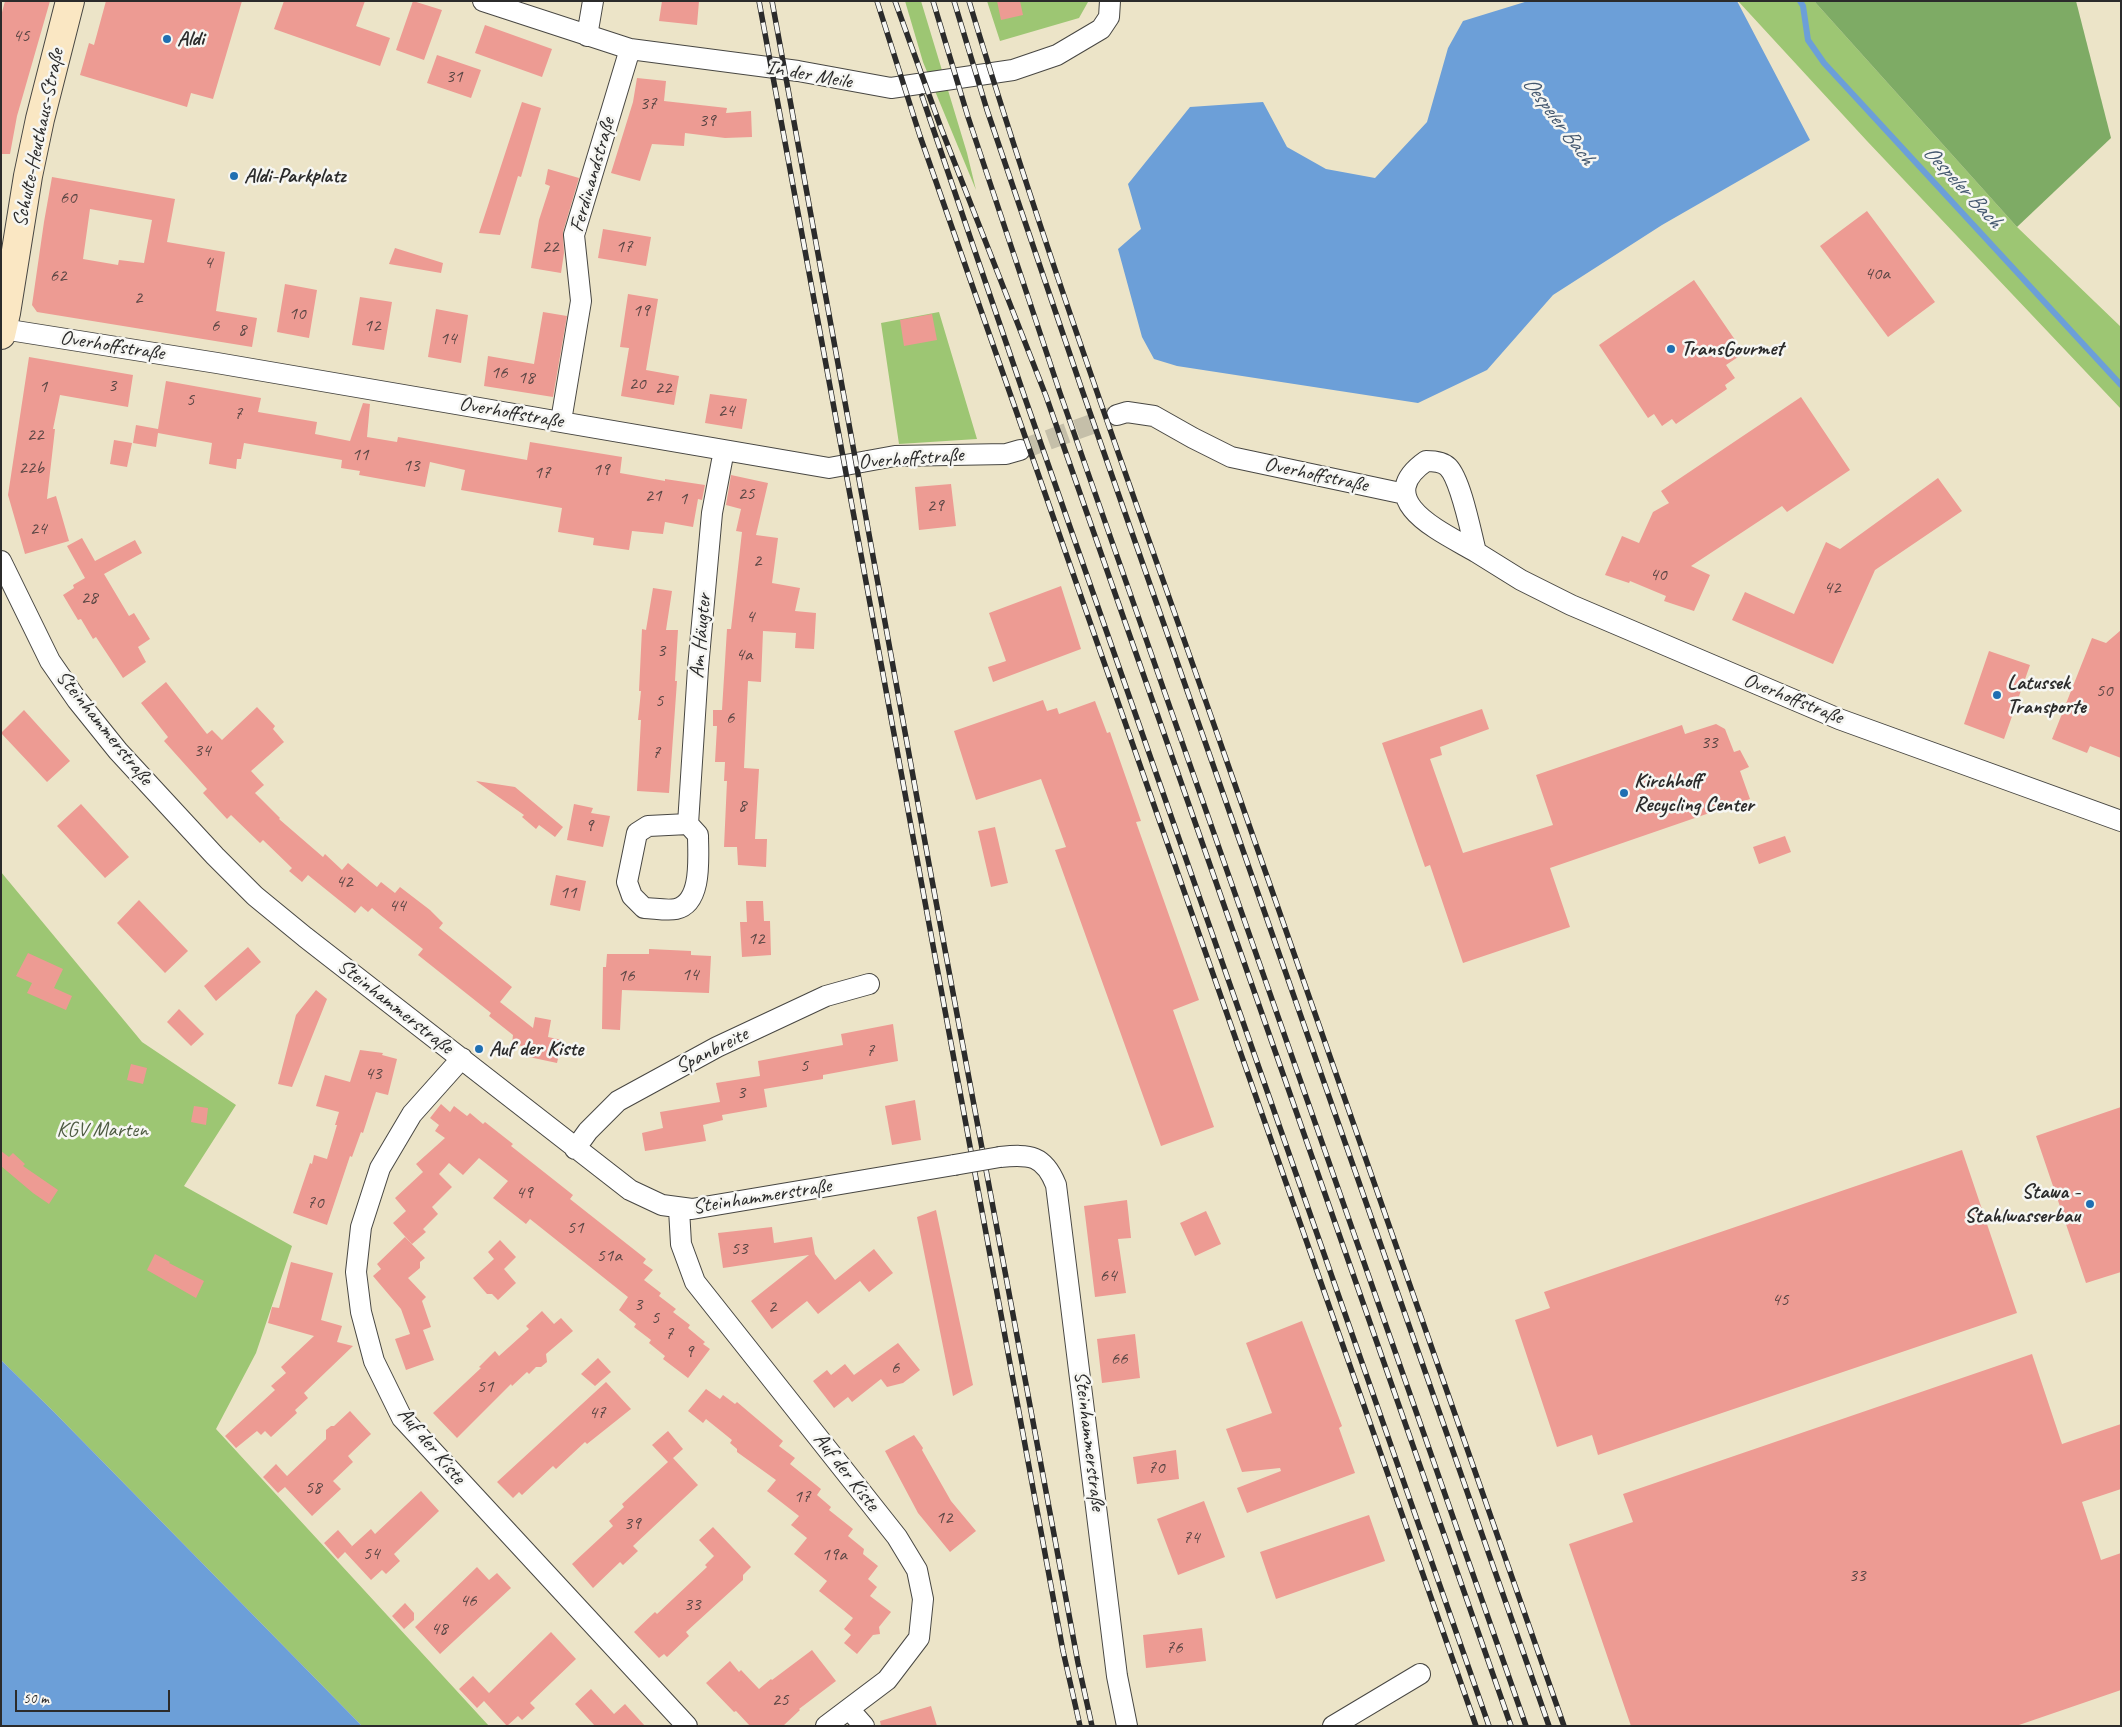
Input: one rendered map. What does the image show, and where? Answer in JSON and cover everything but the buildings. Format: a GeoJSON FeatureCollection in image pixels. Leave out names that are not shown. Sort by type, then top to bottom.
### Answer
{"type":"FeatureCollection","features":[{"type":"Feature","properties":{"kind":"main road","name":"Schulte-Heuthaus-Straße"},"geometry":{"type":"LineString","coordinates":[[2,332],[28,176],[70,1]]}},
{"type":"Feature","properties":{"kind":"street","name":"In der Meile"},"geometry":{"type":"LineString","coordinates":[[483,1],[630,49],[798,71],[891,88],[1013,70],[1057,55],[1101,29],[1109,16],[1110,1]]}},
{"type":"Feature","properties":{"kind":"street"},"geometry":{"type":"LineString","coordinates":[[587,36],[593,1]]}},
{"type":"Feature","properties":{"kind":"street","name":"Ferdinandstraße"},"geometry":{"type":"LineString","coordinates":[[561,421],[581,301],[574,235],[630,49]]}},
{"type":"Feature","properties":{"kind":"street","name":"Overhoffstraße"},"geometry":{"type":"LineString","coordinates":[[2,332],[561,421],[829,468],[890,457],[1006,454],[1020,450]]}},
{"type":"Feature","properties":{"kind":"street","name":"Overhoffstraße"},"geometry":{"type":"LineString","coordinates":[[1117,415],[1127,412],[1154,416],[1193,438],[1231,456],[1405,494],[1413,512],[1424,521],[1521,580],[1571,605],[1839,719],[2121,821]]}},
{"type":"Feature","properties":{"kind":"street","name":"Am Häugter"},"geometry":{"type":"LineString","coordinates":[[688,824],[648,826],[637,833],[627,882],[632,896],[644,908],[676,909],[689,900],[697,885],[698,835],[688,824],[698,668],[712,513],[724,450]]}},
{"type":"Feature","properties":{"kind":"street"},"geometry":{"type":"LineString","coordinates":[[1405,494],[1406,484],[1410,475],[1426,461],[1436,462],[1448,467],[1457,484],[1476,552]]}},
{"type":"Feature","properties":{"kind":"street","name":"Steinhammerstraße"},"geometry":{"type":"LineString","coordinates":[[1,561],[50,661],[77,700],[118,751],[202,842],[256,896],[305,937],[630,1190],[662,1205],[679,1208],[701,1208],[1000,1157],[1029,1156],[1042,1161],[1050,1171],[1056,1185],[1117,1676],[1127,1726]]}},
{"type":"Feature","properties":{"kind":"street","name":"Spanbreite"},"geometry":{"type":"LineString","coordinates":[[576,1149],[588,1131],[618,1100],[717,1047],[826,996],[869,984]]}},
{"type":"Feature","properties":{"kind":"street","name":"Auf der Kiste"},"geometry":{"type":"LineString","coordinates":[[462,1058],[412,1114],[380,1168],[361,1226],[356,1272],[361,1312],[374,1361],[402,1418],[688,1726]]}},
{"type":"Feature","properties":{"kind":"street","name":"Auf der Kiste"},"geometry":{"type":"LineString","coordinates":[[679,1208],[681,1244],[695,1282],[897,1537],[917,1570],[923,1599],[919,1638],[887,1680],[826,1726]]}},
{"type":"Feature","properties":{"kind":"street"},"geometry":{"type":"LineString","coordinates":[[1332,1726],[1420,1674]]}},
{"type":"Feature","properties":{"kind":"street"},"geometry":{"type":"LineString","coordinates":[[849,1709],[864,1726]]}},
{"type":"Feature","properties":{"kind":"green space"},"geometry":{"type":"Polygon","coordinates":[[[905,1],[921,1],[967,153],[976,190],[923,62],[905,1]]]}},
{"type":"Feature","properties":{"kind":"green space"},"geometry":{"type":"Polygon","coordinates":[[[987,1],[1088,2],[1079,18],[1000,41],[987,1]]]}},
{"type":"Feature","properties":{"kind":"green space"},"geometry":{"type":"Polygon","coordinates":[[[1738,1],[1814,1],[2017,227],[2121,327],[2121,409],[1867,141],[1738,1]]]}},
{"type":"Feature","properties":{"kind":"green space"},"geometry":{"type":"Polygon","coordinates":[[[1814,1],[2076,1],[2111,138],[2017,227],[1814,1]]]}},
{"type":"Feature","properties":{"kind":"green space"},"geometry":{"type":"Polygon","coordinates":[[[939,312],[977,439],[899,444],[881,323],[939,312]]]}},
{"type":"Feature","properties":{"kind":"green space","name":"KGV Marten"},"geometry":{"type":"Polygon","coordinates":[[[1,872],[142,1042],[236,1105],[184,1186],[292,1246],[256,1353],[216,1429],[489,1726],[362,1726],[1,1360],[1,872]]]}},
{"type":"Feature","properties":{"kind":"water"},"geometry":{"type":"Polygon","coordinates":[[[1528,1],[1737,1],[1810,140],[1662,225],[1553,295],[1487,370],[1418,403],[1177,366],[1154,359],[1142,337],[1118,249],[1141,229],[1128,184],[1190,107],[1263,102],[1287,147],[1326,169],[1375,178],[1427,122],[1448,48],[1463,21],[1528,1]]]}},
{"type":"Feature","properties":{"kind":"water"},"geometry":{"type":"Polygon","coordinates":[[[1,1360],[54,1412],[362,1726],[1,1726],[1,1360]]]}},
{"type":"Feature","properties":{"kind":"waterway","name":"Oespeler Bach"},"geometry":{"type":"LineString","coordinates":[[1800,1],[1803,6],[1808,40],[1824,63],[2121,385]]}},
{"type":"Feature","properties":{"kind":"tunnel"},"geometry":{"type":"LineString","coordinates":[[1020,450],[1117,415]]}},
{"type":"Feature","properties":{"kind":"railway"},"geometry":{"type":"LineString","coordinates":[[759,1],[1063,1651],[1080,1726]]}},
{"type":"Feature","properties":{"kind":"railway"},"geometry":{"type":"LineString","coordinates":[[772,1],[929,864],[1078,1663],[1092,1726]]}},
{"type":"Feature","properties":{"kind":"railway"},"geometry":{"type":"LineString","coordinates":[[877,1],[920,136],[1476,1726]]}},
{"type":"Feature","properties":{"kind":"railway"},"geometry":{"type":"LineString","coordinates":[[895,1],[941,128],[1046,396],[1511,1726]]}},
{"type":"Feature","properties":{"kind":"railway"},"geometry":{"type":"LineString","coordinates":[[933,1],[968,117],[1060,393],[1526,1726]]}},
{"type":"Feature","properties":{"kind":"railway"},"geometry":{"type":"LineString","coordinates":[[954,1],[987,110],[1081,387],[1549,1726]]}},
{"type":"Feature","properties":{"kind":"railway"},"geometry":{"type":"LineString","coordinates":[[969,1],[1058,279],[1090,372],[1564,1726]]}},
{"type":"Feature","properties":{"kind":"railway"},"geometry":{"type":"LineString","coordinates":[[922,96],[1026,401],[1489,1726]]}},
{"type":"Feature","properties":{"kind":"place","name":"Aldi"},"geometry":{"type":"Point","coordinates":[167,39]}},
{"type":"Feature","properties":{"kind":"place","name":"Aldi-Parkplatz"},"geometry":{"type":"Point","coordinates":[234,176]}},
{"type":"Feature","properties":{"kind":"place","name":"TransGourmet"},"geometry":{"type":"Point","coordinates":[1671,349]}},
{"type":"Feature","properties":{"kind":"place","name":"Latussek Transporte"},"geometry":{"type":"Point","coordinates":[1997,695]}},
{"type":"Feature","properties":{"kind":"place","name":"Kirchhoff Recycling Center"},"geometry":{"type":"Point","coordinates":[1624,793]}},
{"type":"Feature","properties":{"kind":"place","name":"Auf der Kiste"},"geometry":{"type":"Point","coordinates":[479,1049]}},
{"type":"Feature","properties":{"kind":"place","name":"Stawa - Stahlwasserbau"},"geometry":{"type":"Point","coordinates":[2090,1204]}}]}
